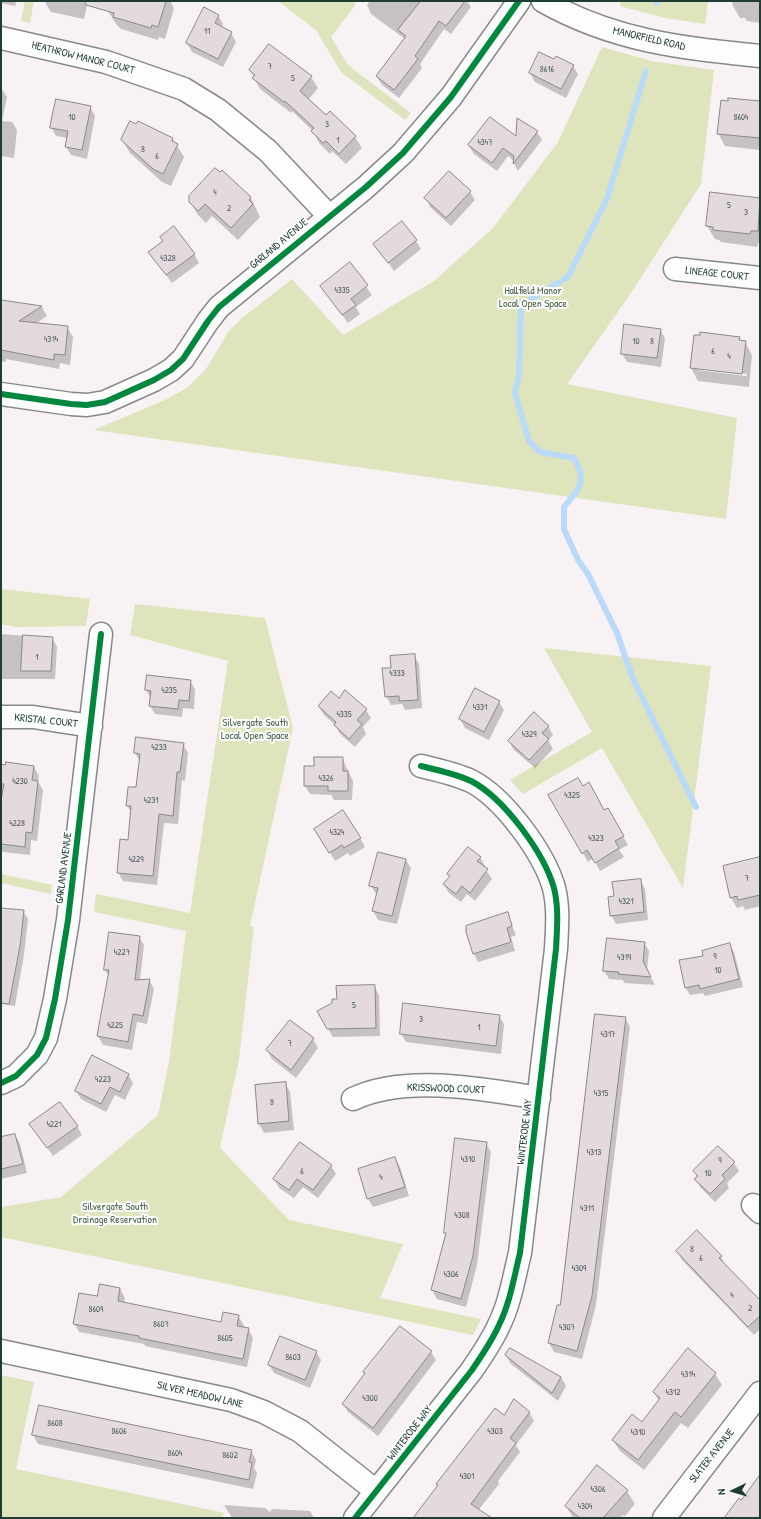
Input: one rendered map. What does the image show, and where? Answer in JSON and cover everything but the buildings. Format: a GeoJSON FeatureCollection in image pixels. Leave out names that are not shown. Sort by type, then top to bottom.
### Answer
{"type":"FeatureCollection","features":[{"type":"Feature","properties":{"kind":"street","name":"GARLAND AVENUE"},"geometry":{"type":"LineString","coordinates":[[1,394],[87,405],[105,402],[154,380],[183,359],[219,307],[403,153],[427,128],[451,97],[519,1]]}},
{"type":"Feature","properties":{"kind":"street","name":"MANORFIELD ROAD"},"geometry":{"type":"LineString","coordinates":[[543,1],[590,24],[626,36],[662,44],[760,56]]}},
{"type":"Feature","properties":{"kind":"street","name":"HEATHROW MANOR COURT"},"geometry":{"type":"LineString","coordinates":[[1,38],[106,62],[184,89],[218,110],[258,143],[329,216]]}},
{"type":"Feature","properties":{"kind":"street","name":"LINEAGE COURT"},"geometry":{"type":"LineString","coordinates":[[675,269],[760,278]]}},
{"type":"Feature","properties":{"kind":"street","name":"GARLAND AVENUE"},"geometry":{"type":"LineString","coordinates":[[1,1083],[16,1076],[37,1054],[46,1038],[55,999],[68,920],[101,634]]}},
{"type":"Feature","properties":{"kind":"street","name":"KRISTAL COURT"},"geometry":{"type":"LineString","coordinates":[[1,717],[33,717],[91,726]]}},
{"type":"Feature","properties":{"kind":"street","name":"WINTERODE WAY"},"geometry":{"type":"LineString","coordinates":[[355,1518],[472,1370],[489,1345],[500,1324],[509,1298],[520,1253],[539,1098],[557,926],[553,887],[526,834],[503,805],[490,793],[471,781],[443,771],[421,766]]}},
{"type":"Feature","properties":{"kind":"street","name":"KRISSWOOD COURT"},"geometry":{"type":"LineString","coordinates":[[353,1099],[377,1090],[414,1086],[492,1091],[539,1098]]}},
{"type":"Feature","properties":{"kind":"street","name":"SILVER MEADOW LANE"},"geometry":{"type":"LineString","coordinates":[[1,1351],[231,1400],[264,1412],[300,1431],[376,1491]]}},
{"type":"Feature","properties":{"kind":"street","name":"SLATER AVENUE"},"geometry":{"type":"LineString","coordinates":[[664,1518],[760,1393]]}},
{"type":"Feature","properties":{"kind":"green space"},"geometry":{"type":"Polygon","coordinates":[[[25,1],[34,1],[30,23],[21,21],[25,1]]]}},
{"type":"Feature","properties":{"kind":"green space"},"geometry":{"type":"Polygon","coordinates":[[[278,1],[352,1],[356,4],[331,37],[348,65],[411,113],[405,120],[341,72],[316,30],[278,1]]]}},
{"type":"Feature","properties":{"kind":"green space"},"geometry":{"type":"Polygon","coordinates":[[[621,1],[708,1],[705,24],[665,18],[620,6],[621,1]]]}},
{"type":"Feature","properties":{"kind":"green space","name":"Hallfield Manor Local Open Space"},"geometry":{"type":"Polygon","coordinates":[[[602,47],[651,61],[714,70],[701,184],[629,296],[567,384],[737,418],[726,519],[94,430],[167,399],[187,388],[206,369],[229,331],[241,319],[292,279],[343,335],[434,281],[493,228],[558,142],[602,47]]]}},
{"type":"Feature","properties":{"kind":"green space"},"geometry":{"type":"Polygon","coordinates":[[[1,589],[90,599],[86,626],[16,627],[1,624],[1,589]]]}},
{"type":"Feature","properties":{"kind":"green space"},"geometry":{"type":"Polygon","coordinates":[[[135,604],[265,618],[293,728],[250,926],[254,927],[239,1059],[220,1148],[289,1220],[403,1244],[380,1298],[481,1319],[473,1335],[1,1237],[1,1207],[61,1197],[158,1115],[169,1062],[186,931],[94,912],[96,894],[190,913],[228,661],[130,635],[135,604]]]}},
{"type":"Feature","properties":{"kind":"green space"},"geometry":{"type":"Polygon","coordinates":[[[544,648],[711,666],[683,888],[602,748],[523,794],[510,780],[592,732],[544,648]]]}},
{"type":"Feature","properties":{"kind":"green space"},"geometry":{"type":"Polygon","coordinates":[[[1,874],[52,885],[51,894],[1,883],[1,874]]]}},
{"type":"Feature","properties":{"kind":"green space"},"geometry":{"type":"Polygon","coordinates":[[[1,1375],[34,1382],[16,1469],[225,1513],[221,1518],[1,1518],[1,1375]]]}},
{"type":"Feature","properties":{"kind":"waterway"},"geometry":{"type":"LineString","coordinates":[[646,71],[607,199],[568,277],[521,305],[519,374],[515,393],[529,441],[540,452],[574,458],[578,466],[581,479],[580,484],[574,495],[564,507],[564,529],[578,560],[588,574],[617,633],[633,679],[696,807]]}},
{"type":"Feature","properties":{"kind":"cycle path"},"geometry":{"type":"LineString","coordinates":[[1,394],[87,405],[105,402],[154,380],[171,370],[183,359],[219,307],[366,187],[403,153],[451,97],[519,1]]}},
{"type":"Feature","properties":{"kind":"cycle path"},"geometry":{"type":"LineString","coordinates":[[1,1083],[16,1076],[37,1055],[46,1038],[55,999],[68,920],[101,634]]}},
{"type":"Feature","properties":{"kind":"cycle path"},"geometry":{"type":"LineString","coordinates":[[355,1518],[472,1370],[487,1348],[503,1317],[520,1253],[556,949],[557,911],[554,888],[541,859],[521,828],[509,813],[484,789],[471,781],[453,774],[421,766]]}},
{"type":"Feature","properties":{"kind":"park label","name":"Silvergate South Local Open Space"},"geometry":{"type":"Point","coordinates":[255,729]}},
{"type":"Feature","properties":{"kind":"park label","name":"Silvergate South Drainage Reservation"},"geometry":{"type":"Point","coordinates":[115,1213]}}]}
